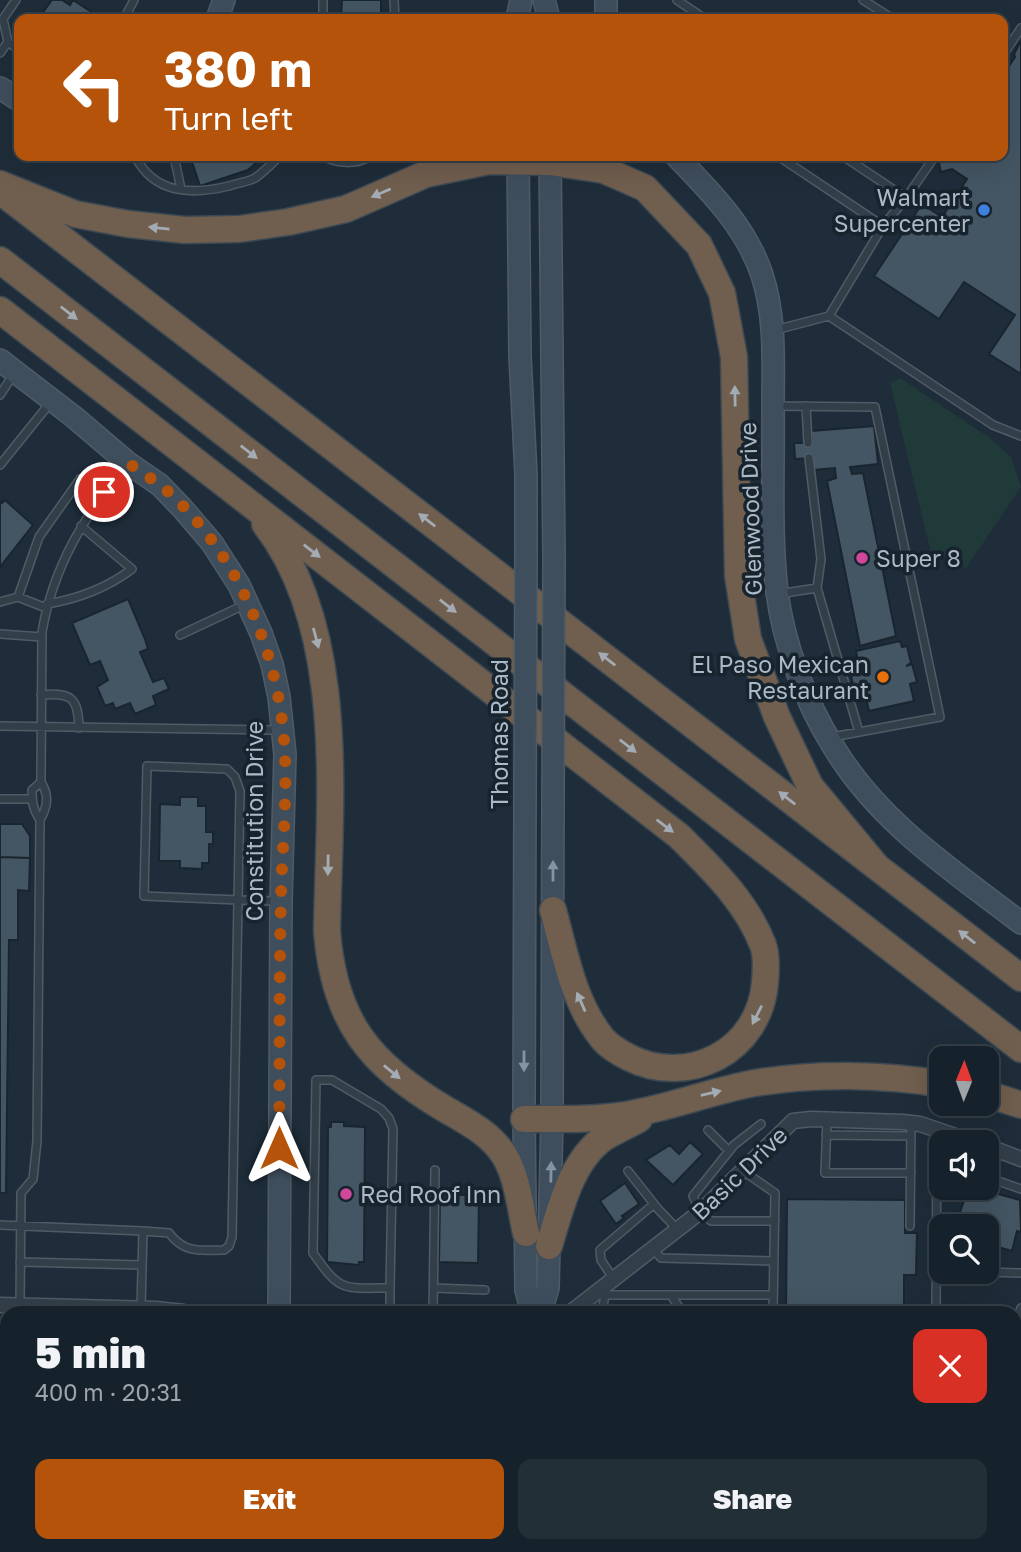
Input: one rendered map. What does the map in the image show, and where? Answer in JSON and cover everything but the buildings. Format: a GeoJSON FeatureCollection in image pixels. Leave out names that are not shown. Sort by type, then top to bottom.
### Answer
{"type":"FeatureCollection","features":[{"type":"Feature","properties":{"kind":"highway"},"geometry":{"type":"LineString","coordinates":[[0,184],[75,214],[115,222],[185,230],[225,230],[288,222],[346,209],[449,161]]}},
{"type":"Feature","properties":{"kind":"highway"},"geometry":{"type":"LineString","coordinates":[[426,174],[489,161]]}},
{"type":"Feature","properties":{"kind":"highway"},"geometry":{"type":"LineString","coordinates":[[560,161],[604,170],[645,188]]}},
{"type":"Feature","properties":{"kind":"highway"},"geometry":{"type":"LineString","coordinates":[[611,161],[645,188],[699,245],[722,293],[734,357],[738,575],[748,639],[777,717],[810,786],[877,867]]}},
{"type":"Feature","properties":{"kind":"highway"},"geometry":{"type":"LineString","coordinates":[[0,191],[1021,978]]}},
{"type":"Feature","properties":{"kind":"highway"},"geometry":{"type":"LineString","coordinates":[[0,260],[1021,1049]]}},
{"type":"Feature","properties":{"kind":"highway"},"geometry":{"type":"LineString","coordinates":[[0,310],[679,836],[737,898],[764,948],[766,971],[764,997],[759,1013],[746,1035],[728,1051],[715,1058],[690,1068],[666,1069],[642,1064],[604,1041],[589,1019],[576,993],[553,909]]}},
{"type":"Feature","properties":{"kind":"highway"},"geometry":{"type":"LineString","coordinates":[[238,494],[275,536],[299,585],[321,656],[329,738],[327,930],[329,962],[335,986],[361,1041],[376,1059],[413,1088],[475,1126],[504,1156],[515,1182],[526,1233]]}},
{"type":"Feature","properties":{"kind":"highway"},"geometry":{"type":"LineString","coordinates":[[524,1119],[595,1119],[757,1083],[794,1079],[883,1078],[929,1083]]}},
{"type":"Feature","properties":{"kind":"highway"},"geometry":{"type":"LineString","coordinates":[[999,1098],[1021,1105]]}},
{"type":"Feature","properties":{"kind":"highway"},"geometry":{"type":"LineString","coordinates":[[549,1246],[566,1190],[582,1163],[603,1139],[662,1106]]}},
{"type":"Feature","properties":{"kind":"main road","name":"Thomas Road"},"geometry":{"type":"LineString","coordinates":[[518,161],[520,356],[526,475],[524,1119],[526,1290],[530,1306]]}},
{"type":"Feature","properties":{"kind":"main road"},"geometry":{"type":"LineString","coordinates":[[543,1306],[548,1288],[552,1119],[554,560],[550,161]]}},
{"type":"Feature","properties":{"kind":"main road","name":"Glenwood Drive"},"geometry":{"type":"LineString","coordinates":[[681,161],[726,208],[762,274],[773,330],[774,553],[778,594],[791,651],[808,699],[828,738],[866,794],[907,835],[1021,923]]}},
{"type":"Feature","properties":{"kind":"main road","name":"Constitution Drive"},"geometry":{"type":"LineString","coordinates":[[8,365],[128,463],[160,485],[203,531],[226,563],[248,603],[272,664],[285,754],[281,901],[279,1306]]}},
{"type":"Feature","properties":{"kind":"street","name":"Basic Drive"},"geometry":{"type":"LineString","coordinates":[[580,1306],[701,1212],[793,1121],[827,1119],[929,1130]]}},
{"type":"Feature","properties":{"kind":"street"},"geometry":{"type":"LineString","coordinates":[[999,1151],[1021,1159]]}},
{"type":"Feature","properties":{"kind":"street"},"geometry":{"type":"LineString","coordinates":[[0,1305],[60,1306]]}},
{"type":"Feature","properties":{"kind":"lane"},"geometry":{"type":"LineString","coordinates":[[14,46],[8,42],[3,19],[16,0]]}},
{"type":"Feature","properties":{"kind":"lane"},"geometry":{"type":"LineString","coordinates":[[677,0],[698,14]]}},
{"type":"Feature","properties":{"kind":"lane"},"geometry":{"type":"LineString","coordinates":[[863,0],[884,14]]}},
{"type":"Feature","properties":{"kind":"lane"},"geometry":{"type":"LineString","coordinates":[[1008,48],[1021,28]]}},
{"type":"Feature","properties":{"kind":"lane"},"geometry":{"type":"LineString","coordinates":[[0,53],[8,42]]}},
{"type":"Feature","properties":{"kind":"lane"},"geometry":{"type":"LineString","coordinates":[[137,161],[142,171],[159,183],[189,191],[224,187],[254,179],[274,161]]}},
{"type":"Feature","properties":{"kind":"lane"},"geometry":{"type":"LineString","coordinates":[[175,161],[181,189]]}},
{"type":"Feature","properties":{"kind":"lane"},"geometry":{"type":"LineString","coordinates":[[336,161],[354,161]]}},
{"type":"Feature","properties":{"kind":"lane"},"geometry":{"type":"LineString","coordinates":[[786,161],[883,226]]}},
{"type":"Feature","properties":{"kind":"lane"},"geometry":{"type":"LineString","coordinates":[[850,161],[906,198]]}},
{"type":"Feature","properties":{"kind":"lane"},"geometry":{"type":"LineString","coordinates":[[773,330],[829,316],[883,226],[931,161]]}},
{"type":"Feature","properties":{"kind":"lane"},"geometry":{"type":"LineString","coordinates":[[829,316],[993,425],[1021,436]]}},
{"type":"Feature","properties":{"kind":"lane"},"geometry":{"type":"LineString","coordinates":[[0,394],[8,365]]}},
{"type":"Feature","properties":{"kind":"lane"},"geometry":{"type":"LineString","coordinates":[[0,465],[52,400]]}},
{"type":"Feature","properties":{"kind":"lane"},"geometry":{"type":"LineString","coordinates":[[773,406],[876,407],[940,717],[828,738]]}},
{"type":"Feature","properties":{"kind":"lane"},"geometry":{"type":"LineString","coordinates":[[807,406],[808,443]]}},
{"type":"Feature","properties":{"kind":"lane"},"geometry":{"type":"LineString","coordinates":[[809,458],[821,559],[817,588],[859,732]]}},
{"type":"Feature","properties":{"kind":"lane"},"geometry":{"type":"LineString","coordinates":[[20,1305],[21,1193],[33,1179],[37,1141],[40,820],[47,809],[47,791],[41,782],[42,637],[47,606],[57,573],[81,526],[128,463]]}},
{"type":"Feature","properties":{"kind":"lane"},"geometry":{"type":"LineString","coordinates":[[18,597],[39,537],[80,479],[103,493]]}},
{"type":"Feature","properties":{"kind":"lane"},"geometry":{"type":"LineString","coordinates":[[0,602],[18,597],[47,606],[118,580],[132,569],[81,526]]}},
{"type":"Feature","properties":{"kind":"lane"},"geometry":{"type":"LineString","coordinates":[[778,594],[817,588]]}},
{"type":"Feature","properties":{"kind":"lane"},"geometry":{"type":"LineString","coordinates":[[180,635],[248,603]]}},
{"type":"Feature","properties":{"kind":"lane"},"geometry":{"type":"LineString","coordinates":[[0,634],[42,637]]}},
{"type":"Feature","properties":{"kind":"lane"},"geometry":{"type":"LineString","coordinates":[[41,695],[62,693],[73,700],[79,709],[79,728]]}},
{"type":"Feature","properties":{"kind":"lane"},"geometry":{"type":"LineString","coordinates":[[0,726],[283,730]]}},
{"type":"Feature","properties":{"kind":"lane"},"geometry":{"type":"LineString","coordinates":[[0,1224],[169,1233],[177,1244],[189,1250],[224,1250],[229,1246],[232,1237],[238,900],[240,791],[235,777],[227,769],[147,766],[144,896],[238,900],[281,901]]}},
{"type":"Feature","properties":{"kind":"lane"},"geometry":{"type":"LineString","coordinates":[[40,820],[32,807],[32,790],[41,782]]}},
{"type":"Feature","properties":{"kind":"lane"},"geometry":{"type":"LineString","coordinates":[[0,799],[32,799]]}},
{"type":"Feature","properties":{"kind":"lane"},"geometry":{"type":"LineString","coordinates":[[390,1288],[351,1288],[340,1285],[330,1277],[313,1253],[316,1080],[332,1080],[381,1109],[389,1118],[393,1129],[390,1306]]}},
{"type":"Feature","properties":{"kind":"lane"},"geometry":{"type":"LineString","coordinates":[[827,1119],[825,1173],[911,1173]]}},
{"type":"Feature","properties":{"kind":"lane"},"geometry":{"type":"LineString","coordinates":[[761,1124],[734,1144],[693,1196],[701,1212],[711,1221],[775,1222]]}},
{"type":"Feature","properties":{"kind":"lane"},"geometry":{"type":"LineString","coordinates":[[708,1130],[729,1151]]}},
{"type":"Feature","properties":{"kind":"lane"},"geometry":{"type":"LineString","coordinates":[[826,1135],[911,1130],[910,1226]]}},
{"type":"Feature","properties":{"kind":"lane"},"geometry":{"type":"LineString","coordinates":[[433,1306],[435,1170]]}},
{"type":"Feature","properties":{"kind":"lane"},"geometry":{"type":"LineString","coordinates":[[628,1171],[679,1230]]}},
{"type":"Feature","properties":{"kind":"lane"},"geometry":{"type":"LineString","coordinates":[[743,1171],[775,1193],[773,1306]]}},
{"type":"Feature","properties":{"kind":"lane"},"geometry":{"type":"LineString","coordinates":[[999,1181],[1021,1189]]}},
{"type":"Feature","properties":{"kind":"lane"},"geometry":{"type":"LineString","coordinates":[[603,1306],[607,1287],[600,1250],[654,1204]]}},
{"type":"Feature","properties":{"kind":"lane"},"geometry":{"type":"LineString","coordinates":[[141,1306],[142,1231]]}},
{"type":"Feature","properties":{"kind":"lane"},"geometry":{"type":"LineString","coordinates":[[653,1249],[661,1258],[774,1261]]}},
{"type":"Feature","properties":{"kind":"lane"},"geometry":{"type":"LineString","coordinates":[[20,1262],[142,1265]]}},
{"type":"Feature","properties":{"kind":"lane"},"geometry":{"type":"LineString","coordinates":[[999,1272],[1021,1273]]}},
{"type":"Feature","properties":{"kind":"lane"},"geometry":{"type":"LineString","coordinates":[[936,1306],[938,1284]]}},
{"type":"Feature","properties":{"kind":"lane"},"geometry":{"type":"LineString","coordinates":[[607,1287],[671,1295],[773,1295]]}},
{"type":"Feature","properties":{"kind":"lane"},"geometry":{"type":"LineString","coordinates":[[434,1288],[485,1290]]}},
{"type":"Feature","properties":{"kind":"lane"},"geometry":{"type":"LineString","coordinates":[[671,1295],[678,1306]]}},
{"type":"Feature","properties":{"kind":"green space"},"geometry":{"type":"Polygon","coordinates":[[[900,378],[990,438],[1011,457],[1021,487],[966,568],[930,549],[890,383],[900,378]]]}},
{"type":"Feature","properties":{"kind":"place","name":"Walmart Supercenter"},"geometry":{"type":"Point","coordinates":[984,210]}},
{"type":"Feature","properties":{"kind":"place","name":"Super 8"},"geometry":{"type":"Point","coordinates":[862,558]}},
{"type":"Feature","properties":{"kind":"place","name":"El Paso Mexican Restaurant"},"geometry":{"type":"Point","coordinates":[883,677]}},
{"type":"Feature","properties":{"kind":"place","name":"Red Roof Inn"},"geometry":{"type":"Point","coordinates":[346,1194]}},
{"type":"Feature","properties":{"kind":"route"},"geometry":{"type":"LineString","coordinates":[[104,492],[128,463],[160,485],[203,531],[226,563],[248,603],[272,664],[279,697],[285,754],[279,1148]]}}]}
